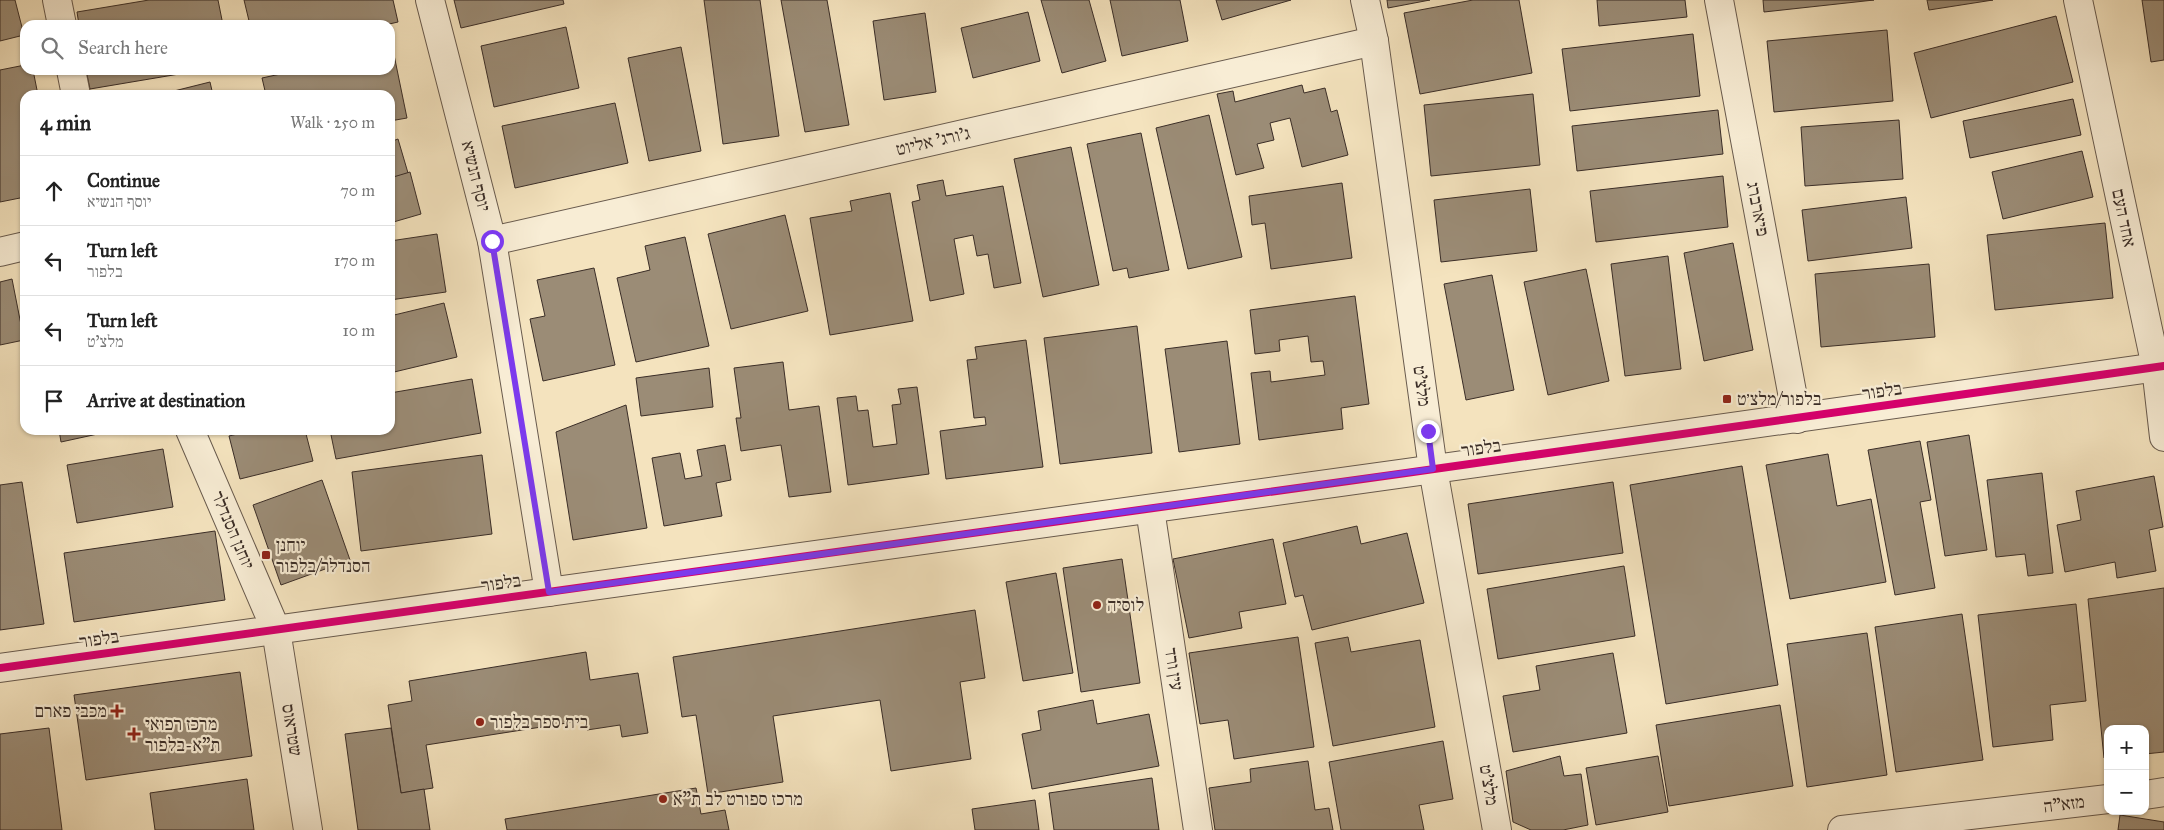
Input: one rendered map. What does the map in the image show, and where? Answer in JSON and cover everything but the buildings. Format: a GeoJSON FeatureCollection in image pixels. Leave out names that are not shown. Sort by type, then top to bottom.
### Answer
{"type":"FeatureCollection","features":[{"type":"Feature","properties":{"kind":"street"},"geometry":{"type":"LineString","coordinates":[[57,0],[61,20]]}},
{"type":"Feature","properties":{"kind":"street","name":"יוסף הנשיא"},"geometry":{"type":"LineString","coordinates":[[430,0],[492,241],[549,592]]}},
{"type":"Feature","properties":{"kind":"street","name":"מלצ'ט"},"geometry":{"type":"LineString","coordinates":[[1365,0],[1374,41],[1433,469],[1497,830]]}},
{"type":"Feature","properties":{"kind":"street","name":"פיארברג"},"geometry":{"type":"LineString","coordinates":[[1719,0],[1798,419]]}},
{"type":"Feature","properties":{"kind":"street","name":"אחד העם"},"geometry":{"type":"LineString","coordinates":[[2078,0],[2160,366],[2164,437]]}},
{"type":"Feature","properties":{"kind":"street","name":"ג'ורג' אליוט"},"geometry":{"type":"LineString","coordinates":[[492,241],[1374,41]]}},
{"type":"Feature","properties":{"kind":"street"},"geometry":{"type":"LineString","coordinates":[[72,75],[75,90]]}},
{"type":"Feature","properties":{"kind":"street"},"geometry":{"type":"LineString","coordinates":[[0,252],[20,247]]}},
{"type":"Feature","properties":{"kind":"street","name":"בלפור"},"geometry":{"type":"LineString","coordinates":[[0,668],[1798,419],[2160,366]]}},
{"type":"Feature","properties":{"kind":"street","name":"יוחנן הסנדלר"},"geometry":{"type":"LineString","coordinates":[[192,435],[276,630]]}},
{"type":"Feature","properties":{"kind":"street","name":"עין ורד"},"geometry":{"type":"LineString","coordinates":[[1150,509],[1198,830]]}},
{"type":"Feature","properties":{"kind":"street","name":"שטראוס"},"geometry":{"type":"LineString","coordinates":[[276,630],[308,830]]}},
{"type":"Feature","properties":{"kind":"street"},"geometry":{"type":"LineString","coordinates":[[2149,794],[2164,792]]}},
{"type":"Feature","properties":{"kind":"street","name":"מזא\"ה"},"geometry":{"type":"LineString","coordinates":[[1842,830],[2104,799]]}},
{"type":"Feature","properties":{"kind":"cycle path"},"geometry":{"type":"LineString","coordinates":[[0,668],[2164,366]]}},
{"type":"Feature","properties":{"kind":"place","name":"בלפור/מלצ׳ט"},"geometry":{"type":"Point","coordinates":[1727,399]}},
{"type":"Feature","properties":{"kind":"place","name":"יוחנן הסנדלר/בלפור"},"geometry":{"type":"Point","coordinates":[266,555]}},
{"type":"Feature","properties":{"kind":"place","name":"לוסיה"},"geometry":{"type":"Point","coordinates":[1097,605]}},
{"type":"Feature","properties":{"kind":"place","name":"מכבי פארם"},"geometry":{"type":"Point","coordinates":[117,711]}},
{"type":"Feature","properties":{"kind":"place","name":"בית ספר בלפור"},"geometry":{"type":"Point","coordinates":[480,722]}},
{"type":"Feature","properties":{"kind":"place","name":"מרכז רפואי ת\"א-בלפור"},"geometry":{"type":"Point","coordinates":[134,734]}},
{"type":"Feature","properties":{"kind":"place","name":"מרכז ספורט לב ת\"א"},"geometry":{"type":"Point","coordinates":[663,799]}},
{"type":"Feature","properties":{"kind":"route"},"geometry":{"type":"LineString","coordinates":[[492,241],[549,592],[1406,474],[1433,469],[1428,431]]}}]}
